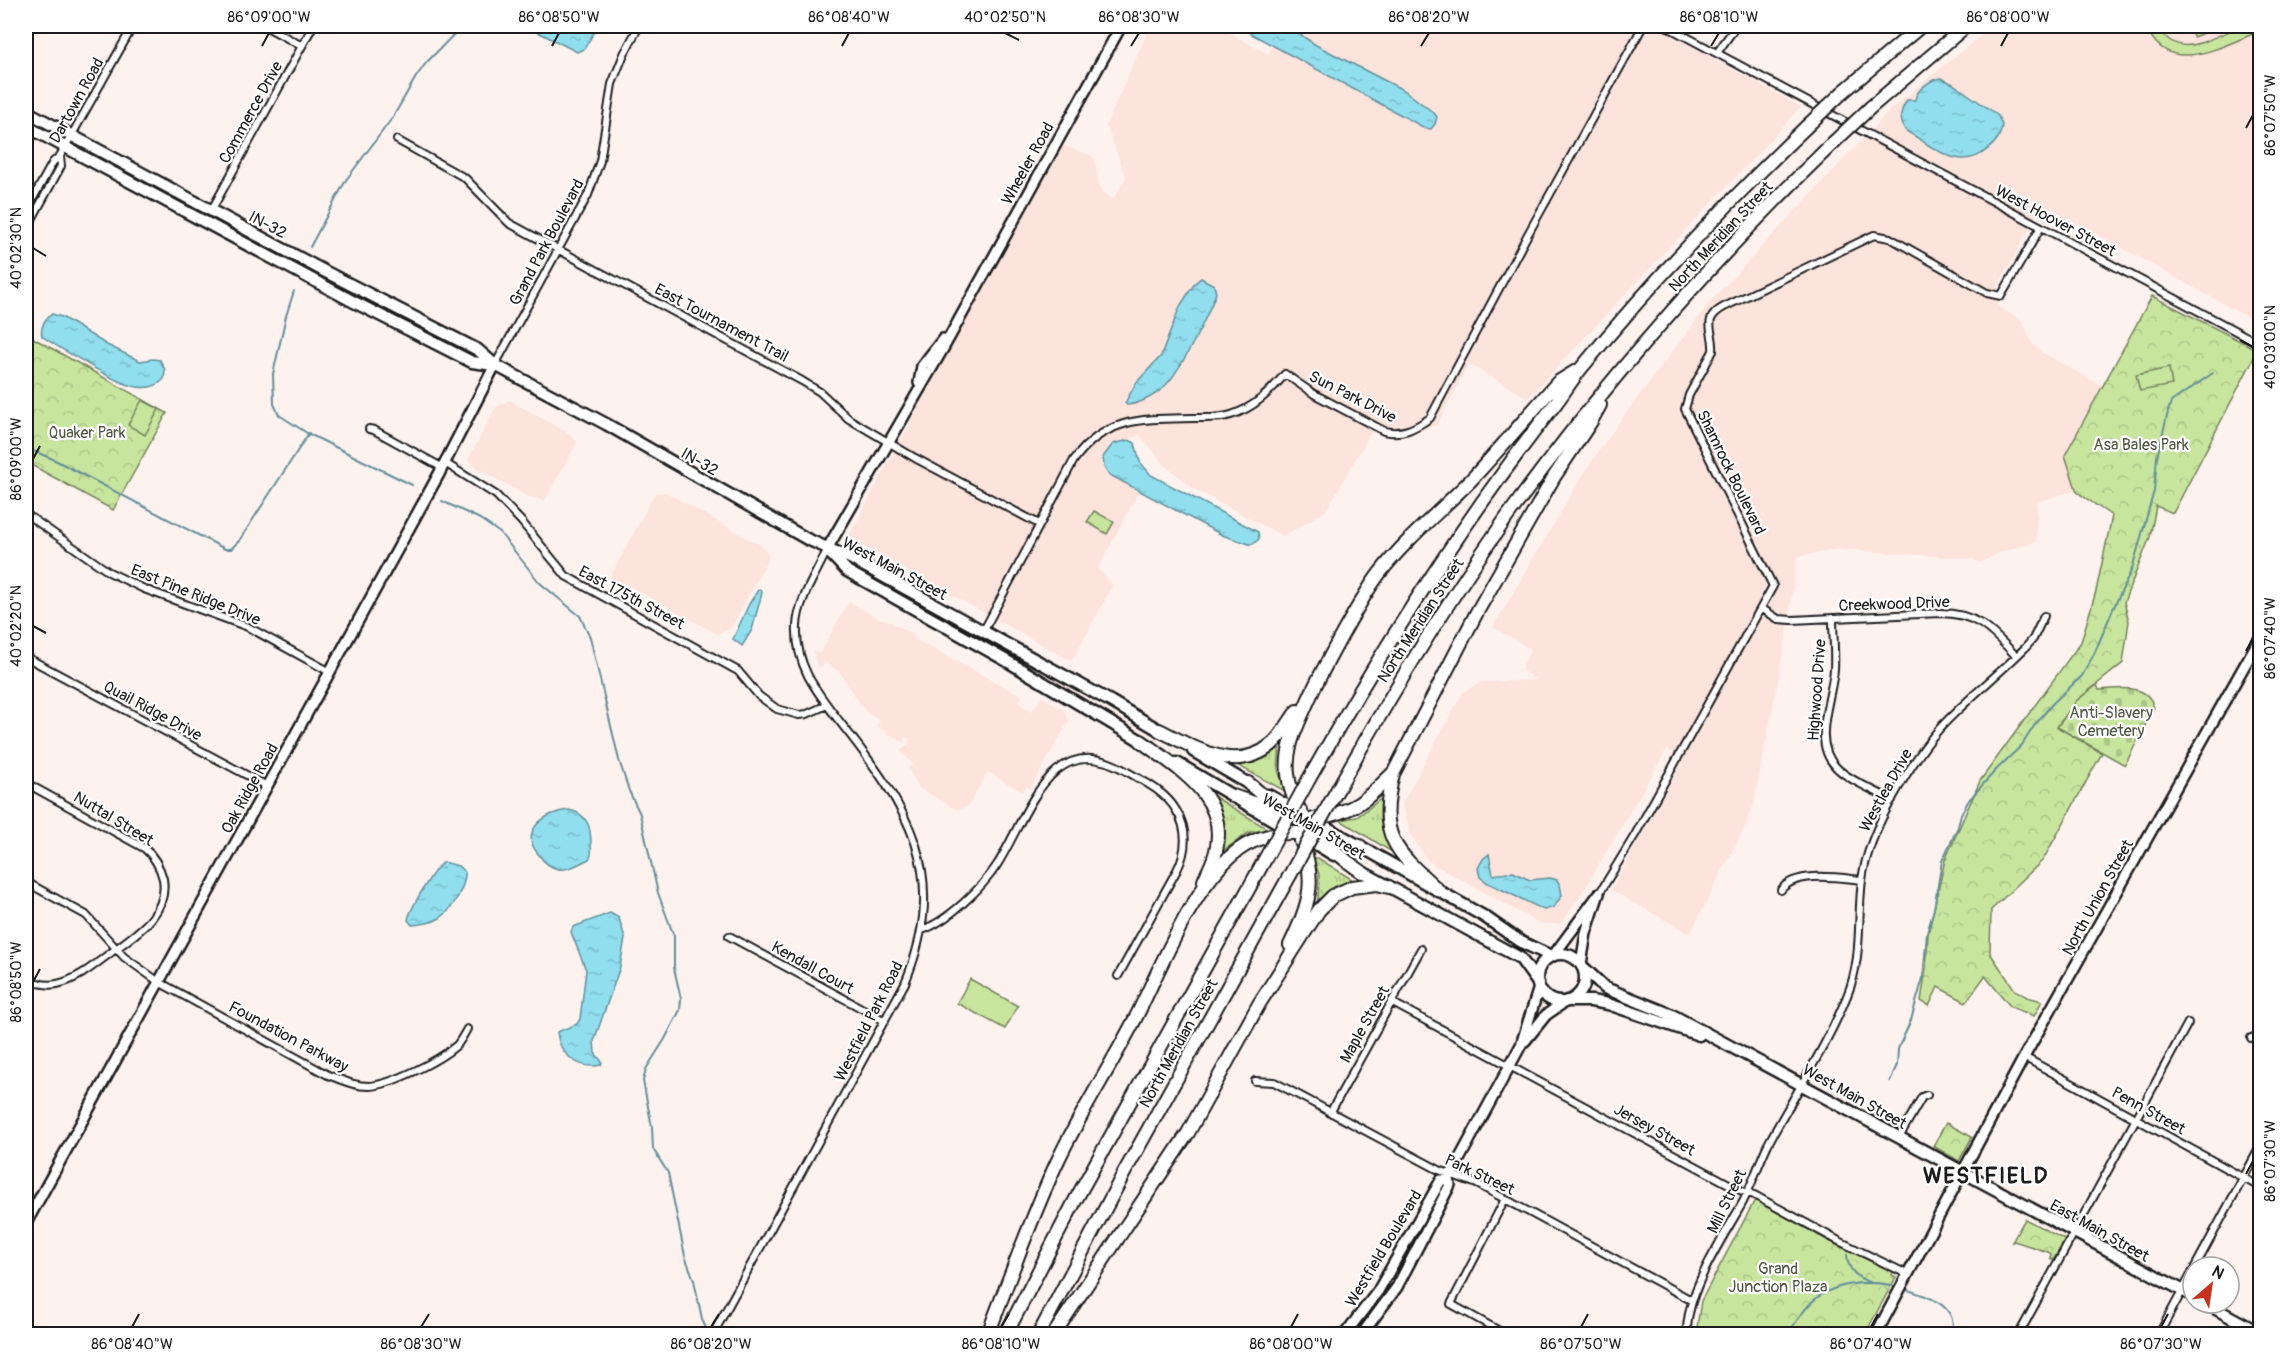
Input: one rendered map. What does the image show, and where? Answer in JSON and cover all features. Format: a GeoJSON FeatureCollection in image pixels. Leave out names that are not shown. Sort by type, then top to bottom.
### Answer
{"type":"FeatureCollection","features":[{"type":"Feature","properties":{"kind":"highway","name":"North Meridian Street"},"geometry":{"type":"LineString","coordinates":[[1005,1335],[1076,1198],[1359,690],[1423,587],[1495,482],[1582,368],[1713,220],[1843,92],[1921,26]]}},
{"type":"Feature","properties":{"kind":"highway","name":"North Meridian Street"},"geometry":{"type":"LineString","coordinates":[[1039,1335],[1124,1173],[1335,794],[1387,702],[1468,575],[1555,453],[1610,385],[1752,224],[1871,107],[1966,26]]}},
{"type":"Feature","properties":{"kind":"highway"},"geometry":{"type":"LineString","coordinates":[[1159,730],[1213,756],[1224,758],[1250,756],[1267,748],[1278,738],[1316,683],[1366,592],[1389,562],[1472,478],[1558,382],[1582,368]]}},
{"type":"Feature","properties":{"kind":"highway"},"geometry":{"type":"LineString","coordinates":[[1438,890],[1401,855],[1391,835],[1386,808],[1394,771],[1477,612],[1554,477],[1590,423],[1610,385]]}},
{"type":"Feature","properties":{"kind":"highway"},"geometry":{"type":"LineString","coordinates":[[1316,683],[1289,748],[1289,780],[1316,834],[1340,857],[1362,872]]}},
{"type":"Feature","properties":{"kind":"highway"},"geometry":{"type":"LineString","coordinates":[[988,1335],[1056,1164],[1133,1022],[1200,890],[1217,848],[1217,823],[1210,801],[1188,776],[1141,741]]}},
{"type":"Feature","properties":{"kind":"highway"},"geometry":{"type":"LineString","coordinates":[[1233,796],[1287,816],[1336,815],[1353,808],[1369,797],[1394,771]]}},
{"type":"Feature","properties":{"kind":"highway"},"geometry":{"type":"LineString","coordinates":[[1248,783],[1287,816],[1308,857],[1310,894],[1302,920],[1277,976]]}},
{"type":"Feature","properties":{"kind":"highway"},"geometry":{"type":"LineString","coordinates":[[1200,890],[1240,849],[1264,838],[1296,833],[1316,834],[1360,846]]}},
{"type":"Feature","properties":{"kind":"highway"},"geometry":{"type":"LineString","coordinates":[[1054,1335],[1188,1133],[1277,976],[1319,910],[1333,896],[1358,886],[1377,884],[1389,887]]}},
{"type":"Feature","properties":{"kind":"main road","name":"IN-32"},"geometry":{"type":"LineString","coordinates":[[26,111],[211,211],[478,350],[495,365],[606,424],[827,549]]}},
{"type":"Feature","properties":{"kind":"main road","name":"IN-32"},"geometry":{"type":"LineString","coordinates":[[26,126],[63,152],[354,302],[472,362],[495,365]]}},
{"type":"Feature","properties":{"kind":"main road","name":"West Main Street"},"geometry":{"type":"LineString","coordinates":[[827,549],[852,559],[1110,701],[1306,817],[1485,917],[1521,942],[1552,956]]}},
{"type":"Feature","properties":{"kind":"main road","name":"West Main Street"},"geometry":{"type":"LineString","coordinates":[[827,549],[847,571],[1007,661],[1362,872],[1520,958],[1528,966],[1539,985]]}},
{"type":"Feature","properties":{"kind":"main road"},"geometry":{"type":"LineString","coordinates":[[1567,955],[1582,966],[1585,978],[1578,996],[1567,1001],[1548,998],[1539,985],[1539,969],[1552,956],[1567,955]]}},
{"type":"Feature","properties":{"kind":"main road","name":"West Main Street"},"geometry":{"type":"LineString","coordinates":[[1582,966],[1605,988],[1672,1015],[1962,1171]]}},
{"type":"Feature","properties":{"kind":"main road","name":"West Main Street"},"geometry":{"type":"LineString","coordinates":[[1567,1001],[1608,1004],[1733,1047]]}},
{"type":"Feature","properties":{"kind":"main road","name":"East Main Street"},"geometry":{"type":"LineString","coordinates":[[1962,1171],[2181,1290]]}},
{"type":"Feature","properties":{"kind":"main road"},"geometry":{"type":"LineString","coordinates":[[2227,1315],[2260,1333]]}},
{"type":"Feature","properties":{"kind":"street","name":"Dartown Road"},"geometry":{"type":"LineString","coordinates":[[26,211],[53,162],[63,152],[133,26]]}},
{"type":"Feature","properties":{"kind":"street"},"geometry":{"type":"LineString","coordinates":[[265,26],[302,46]]}},
{"type":"Feature","properties":{"kind":"street","name":"Commerce Drive"},"geometry":{"type":"LineString","coordinates":[[211,211],[313,26]]}},
{"type":"Feature","properties":{"kind":"street","name":"Grand Park Boulevard"},"geometry":{"type":"LineString","coordinates":[[495,365],[585,202],[600,161],[611,87],[624,54],[639,26]]}},
{"type":"Feature","properties":{"kind":"street","name":"Wheeler Road"},"geometry":{"type":"LineString","coordinates":[[827,549],[961,315],[1121,26]]}},
{"type":"Feature","properties":{"kind":"street","name":"Sun Park Drive"},"geometry":{"type":"LineString","coordinates":[[983,632],[1039,524],[1080,453],[1103,432],[1131,421],[1216,418],[1231,415],[1254,405],[1285,374],[1314,394],[1384,431],[1395,434],[1407,432],[1430,418],[1533,224],[1643,26]]}},
{"type":"Feature","properties":{"kind":"street","name":"West Hoover Street"},"geometry":{"type":"LineString","coordinates":[[1666,26],[2260,344]]}},
{"type":"Feature","properties":{"kind":"street"},"geometry":{"type":"LineString","coordinates":[[1717,52],[1736,26]]}},
{"type":"Feature","properties":{"kind":"street","name":"East Tournament Trail"},"geometry":{"type":"LineString","coordinates":[[397,140],[455,171],[473,185],[509,223],[813,387],[849,419],[1039,524]]}},
{"type":"Feature","properties":{"kind":"street","name":"Dartown Road"},"geometry":{"type":"LineString","coordinates":[[26,230],[61,166],[63,152]]}},
{"type":"Feature","properties":{"kind":"street","name":"Shamrock Boulevard"},"geometry":{"type":"LineString","coordinates":[[1552,956],[1599,894],[1635,834],[1773,586],[1685,409],[1687,400],[1713,351],[1714,344],[1710,326],[1712,316],[1724,307],[1874,235],[1890,238],[1987,293],[2001,296],[2041,227]]}},
{"type":"Feature","properties":{"kind":"street","name":"Oak Ridge Road"},"geometry":{"type":"LineString","coordinates":[[26,1223],[29,1208],[159,982],[444,465],[495,365]]}},
{"type":"Feature","properties":{"kind":"street","name":"East 175th Street"},"geometry":{"type":"LineString","coordinates":[[369,429],[444,465],[496,495],[521,521],[566,576],[738,671],[759,696],[777,709],[799,715],[807,714],[826,705]]}},
{"type":"Feature","properties":{"kind":"street","name":"East Pine Ridge Drive"},"geometry":{"type":"LineString","coordinates":[[26,514],[109,572],[144,589],[248,627],[330,672]]}},
{"type":"Feature","properties":{"kind":"street","name":"Westfield Park Road"},"geometry":{"type":"LineString","coordinates":[[715,1332],[885,1021],[911,970],[922,930],[922,874],[912,831],[892,793],[813,687],[802,665],[797,628],[804,598],[827,549]]}},
{"type":"Feature","properties":{"kind":"street","name":"Creekwood Drive"},"geometry":{"type":"LineString","coordinates":[[1761,608],[1778,619],[1784,620],[1940,613],[1963,615],[1986,626],[2016,656]]}},
{"type":"Feature","properties":{"kind":"street","name":"Westlea Drive"},"geometry":{"type":"LineString","coordinates":[[1802,1084],[1842,1008],[1853,978],[1861,935],[1862,880],[1872,842],[1892,800],[1909,770],[1941,728],[2033,639],[2044,616]]}},
{"type":"Feature","properties":{"kind":"street","name":"Highwood Drive"},"geometry":{"type":"LineString","coordinates":[[1833,618],[1834,668],[1824,730],[1825,749],[1839,771],[1892,800]]}},
{"type":"Feature","properties":{"kind":"street","name":"North Union Street"},"geometry":{"type":"LineString","coordinates":[[1876,1335],[2024,1057],[2260,638]]}},
{"type":"Feature","properties":{"kind":"street","name":"Quail Ridge Drive"},"geometry":{"type":"LineString","coordinates":[[26,657],[267,786]]}},
{"type":"Feature","properties":{"kind":"street"},"geometry":{"type":"LineString","coordinates":[[922,930],[938,923],[983,884],[1045,781],[1055,771],[1070,762],[1097,759],[1121,768],[1160,791],[1178,812],[1186,844],[1184,857],[1118,976]]}},
{"type":"Feature","properties":{"kind":"street","name":"Nuttal Street"},"geometry":{"type":"LineString","coordinates":[[26,783],[149,852],[157,863],[163,881],[161,903],[148,923],[76,978],[45,984],[26,978]]}},
{"type":"Feature","properties":{"kind":"street"},"geometry":{"type":"LineString","coordinates":[[1781,890],[1787,882],[1798,879],[1827,877],[1862,880]]}},
{"type":"Feature","properties":{"kind":"street","name":"Foundation Parkway"},"geometry":{"type":"LineString","coordinates":[[26,882],[86,915],[130,962],[159,982],[328,1075],[350,1083],[377,1085],[442,1057],[459,1043],[467,1029]]}},
{"type":"Feature","properties":{"kind":"street","name":"Shamrock Boulevard"},"geometry":{"type":"LineString","coordinates":[[1582,966],[1586,933],[1599,894]]}},
{"type":"Feature","properties":{"kind":"street","name":"Kendall Court"},"geometry":{"type":"LineString","coordinates":[[729,936],[885,1021]]}},
{"type":"Feature","properties":{"kind":"street","name":"Maple Street"},"geometry":{"type":"LineString","coordinates":[[1330,1113],[1421,949]]}},
{"type":"Feature","properties":{"kind":"street","name":"Westfield Boulevard"},"geometry":{"type":"LineString","coordinates":[[1362,1335],[1387,1303],[1405,1273],[1450,1185],[1449,1177],[1521,1044],[1539,985]]}},
{"type":"Feature","properties":{"kind":"street","name":"Westfield Boulevard"},"geometry":{"type":"LineString","coordinates":[[1521,1044],[1546,1015],[1567,1001]]}},
{"type":"Feature","properties":{"kind":"street","name":"Jersey Street"},"geometry":{"type":"LineString","coordinates":[[1391,1002],[1906,1277]]}},
{"type":"Feature","properties":{"kind":"street"},"geometry":{"type":"LineString","coordinates":[[2019,1335],[2188,1023]]}},
{"type":"Feature","properties":{"kind":"street"},"geometry":{"type":"LineString","coordinates":[[2251,1038],[2260,1039]]}},
{"type":"Feature","properties":{"kind":"street","name":"Penn Street"},"geometry":{"type":"LineString","coordinates":[[2024,1057],[2260,1187]]}},
{"type":"Feature","properties":{"kind":"street","name":"Park Street"},"geometry":{"type":"LineString","coordinates":[[1255,1080],[1274,1082],[1449,1177],[1505,1199],[1691,1300]]}},
{"type":"Feature","properties":{"kind":"street","name":"Mill Street"},"geometry":{"type":"LineString","coordinates":[[1687,1335],[1691,1300],[1748,1192],[1768,1146],[1802,1084]]}},
{"type":"Feature","properties":{"kind":"street"},"geometry":{"type":"LineString","coordinates":[[1899,1137],[1922,1097],[1927,1095]]}},
{"type":"Feature","properties":{"kind":"street"},"geometry":{"type":"LineString","coordinates":[[2202,1255],[2260,1147]]}},
{"type":"Feature","properties":{"kind":"street","name":"Westfield Boulevard"},"geometry":{"type":"LineString","coordinates":[[1345,1335],[1378,1291],[1441,1180],[1449,1177]]}},
{"type":"Feature","properties":{"kind":"street"},"geometry":{"type":"LineString","coordinates":[[1505,1199],[1451,1304],[1505,1335]]}},
{"type":"Feature","properties":{"kind":"street"},"geometry":{"type":"LineString","coordinates":[[2158,1335],[2181,1293]]}},
{"type":"Feature","properties":{"kind":"shaded area"},"geometry":{"type":"Polygon","coordinates":[[[1150,26],[1217,26],[1268,54],[1282,26],[1654,26],[1801,107],[1528,398],[1469,364],[1437,425],[1403,436],[1371,432],[1326,511],[1283,536],[1194,489],[1165,465],[1140,435],[1113,444],[1108,474],[1139,491],[1098,569],[1113,585],[1072,661],[848,538],[1060,144],[1094,157],[1100,189],[1113,200],[1126,177],[1106,125],[1150,26]]]}},
{"type":"Feature","properties":{"kind":"shaded area"},"geometry":{"type":"Polygon","coordinates":[[[1993,26],[2260,26],[2260,324],[2042,204],[1997,288],[1998,307],[2022,320],[2032,343],[2041,352],[2103,386],[2065,455],[2076,490],[2037,502],[2036,542],[2001,552],[1980,563],[1973,559],[1839,549],[1797,557],[1786,639],[1754,804],[1743,831],[1690,934],[1611,890],[1684,759],[1667,749],[1584,890],[1563,921],[1558,924],[1540,924],[1428,861],[1412,837],[1402,804],[1463,692],[1482,682],[1537,680],[1521,670],[1531,649],[1493,627],[1582,476],[1625,414],[1711,301],[1892,108],[1993,26]]]}},
{"type":"Feature","properties":{"kind":"shaded area"},"geometry":{"type":"Polygon","coordinates":[[[509,400],[568,433],[577,443],[544,502],[529,497],[477,468],[468,460],[496,407],[509,400]]]}},
{"type":"Feature","properties":{"kind":"shaded area"},"geometry":{"type":"Polygon","coordinates":[[[665,492],[763,547],[769,557],[731,628],[717,634],[620,581],[617,584],[609,579],[655,493],[665,492]]]}},
{"type":"Feature","properties":{"kind":"shaded area"},"geometry":{"type":"Polygon","coordinates":[[[849,602],[914,635],[916,640],[1022,696],[1018,703],[1032,711],[1042,697],[1063,709],[1069,721],[1030,789],[1026,786],[1023,792],[988,772],[968,806],[957,810],[919,788],[908,768],[912,766],[912,763],[900,751],[909,745],[909,738],[906,736],[903,742],[876,726],[880,721],[865,711],[839,671],[826,663],[818,668],[813,651],[820,653],[849,602]]]}},
{"type":"Feature","properties":{"kind":"green space"},"geometry":{"type":"Polygon","coordinates":[[[2146,26],[2158,26],[2167,38],[2177,44],[2188,45],[2246,26],[2260,26],[2260,31],[2214,50],[2182,55],[2168,52],[2155,42],[2146,26]]]}},
{"type":"Feature","properties":{"kind":"green space"},"geometry":{"type":"Polygon","coordinates":[[[2189,26],[2224,26],[2193,37],[2189,26]]]}},
{"type":"Feature","properties":{"kind":"green space","name":"Asa Bales Park"},"geometry":{"type":"Polygon","coordinates":[[[2152,296],[2258,350],[2173,513],[2156,506],[2150,537],[2124,602],[2129,621],[2123,663],[2076,701],[2057,727],[2102,753],[2043,860],[1991,910],[1990,953],[2015,990],[2027,997],[2042,1001],[2034,1016],[2011,1007],[1985,976],[1966,1002],[1938,987],[1929,1006],[1921,1001],[1928,934],[1945,860],[1980,781],[2081,642],[2096,591],[2112,516],[2077,492],[2065,455],[2152,296]]]}},
{"type":"Feature","properties":{"kind":"green space","name":"Quaker Park"},"geometry":{"type":"Polygon","coordinates":[[[26,334],[167,413],[113,510],[26,462],[26,334]]]}},
{"type":"Feature","properties":{"kind":"green space"},"geometry":{"type":"Polygon","coordinates":[[[2169,368],[2172,385],[2140,391],[2136,375],[2169,368]]]}},
{"type":"Feature","properties":{"kind":"green space"},"geometry":{"type":"Polygon","coordinates":[[[142,400],[159,409],[145,435],[128,425],[142,400]]]}},
{"type":"Feature","properties":{"kind":"green space"},"geometry":{"type":"Polygon","coordinates":[[[1094,511],[1114,522],[1107,534],[1087,522],[1094,511]]]}},
{"type":"Feature","properties":{"kind":"green space","name":"Anti-Slavery Cemetery"},"geometry":{"type":"Polygon","coordinates":[[[2097,685],[2099,690],[2123,688],[2139,691],[2146,694],[2154,708],[2125,765],[2057,727],[2076,701],[2097,685]]]}},
{"type":"Feature","properties":{"kind":"green space"},"geometry":{"type":"Polygon","coordinates":[[[1280,743],[1278,770],[1285,791],[1235,762],[1280,743]]]}},
{"type":"Feature","properties":{"kind":"green space"},"geometry":{"type":"Polygon","coordinates":[[[1210,794],[1267,830],[1250,832],[1221,852],[1210,794]]]}},
{"type":"Feature","properties":{"kind":"green space"},"geometry":{"type":"Polygon","coordinates":[[[1382,798],[1382,824],[1392,852],[1340,820],[1357,817],[1382,798]]]}},
{"type":"Feature","properties":{"kind":"green space"},"geometry":{"type":"Polygon","coordinates":[[[1313,858],[1318,858],[1353,880],[1336,886],[1318,900],[1319,874],[1313,858]]]}},
{"type":"Feature","properties":{"kind":"green space"},"geometry":{"type":"Polygon","coordinates":[[[970,979],[1018,1006],[1005,1029],[957,1003],[970,979]]]}},
{"type":"Feature","properties":{"kind":"green space"},"geometry":{"type":"Polygon","coordinates":[[[1946,1123],[1972,1137],[1959,1161],[1933,1146],[1946,1123]]]}},
{"type":"Feature","properties":{"kind":"green space","name":"Grand Junction Plaza"},"geometry":{"type":"Polygon","coordinates":[[[1755,1200],[1829,1241],[1893,1272],[1892,1275],[1896,1277],[1865,1334],[1696,1334],[1701,1301],[1755,1200]]]}},
{"type":"Feature","properties":{"kind":"green space"},"geometry":{"type":"Polygon","coordinates":[[[2025,1219],[2065,1240],[2053,1260],[2048,1252],[2012,1242],[2025,1219]]]}},
{"type":"Feature","properties":{"kind":"water"},"geometry":{"type":"Polygon","coordinates":[[[526,26],[598,26],[584,49],[577,52],[526,26]]]}},
{"type":"Feature","properties":{"kind":"water"},"geometry":{"type":"Polygon","coordinates":[[[1237,26],[1287,26],[1316,45],[1405,91],[1434,113],[1437,117],[1435,124],[1431,129],[1425,128],[1237,26]]]}},
{"type":"Feature","properties":{"kind":"water"},"geometry":{"type":"Polygon","coordinates":[[[1941,78],[1998,116],[2002,125],[1999,136],[1988,149],[1977,156],[1967,159],[1946,155],[1905,130],[1901,115],[1907,100],[1915,100],[1918,92],[1925,86],[1941,78]]]}},
{"type":"Feature","properties":{"kind":"water"},"geometry":{"type":"Polygon","coordinates":[[[1201,278],[1214,285],[1216,293],[1186,356],[1171,379],[1160,390],[1142,401],[1127,405],[1125,403],[1136,383],[1161,356],[1180,306],[1195,283],[1201,278]]]}},
{"type":"Feature","properties":{"kind":"water"},"geometry":{"type":"Polygon","coordinates":[[[52,314],[62,317],[107,345],[140,361],[160,360],[165,370],[164,379],[156,385],[136,387],[104,374],[42,336],[44,323],[52,314]]]}},
{"type":"Feature","properties":{"kind":"water"},"geometry":{"type":"Polygon","coordinates":[[[1129,440],[1135,443],[1140,462],[1151,475],[1258,532],[1259,539],[1249,544],[1222,535],[1108,474],[1104,467],[1103,457],[1113,444],[1129,440]]]}},
{"type":"Feature","properties":{"kind":"water"},"geometry":{"type":"Polygon","coordinates":[[[758,590],[762,593],[752,630],[742,646],[733,639],[758,590]]]}},
{"type":"Feature","properties":{"kind":"water"},"geometry":{"type":"Polygon","coordinates":[[[569,810],[580,815],[587,822],[591,854],[589,859],[578,864],[566,869],[558,869],[545,862],[533,846],[531,838],[537,824],[543,819],[551,814],[569,810]]]}},
{"type":"Feature","properties":{"kind":"water"},"geometry":{"type":"Polygon","coordinates":[[[1489,854],[1493,875],[1513,872],[1530,880],[1550,878],[1557,880],[1562,895],[1554,907],[1544,910],[1480,877],[1478,868],[1489,854]]]}},
{"type":"Feature","properties":{"kind":"water"},"geometry":{"type":"Polygon","coordinates":[[[444,862],[458,866],[465,872],[457,897],[445,915],[430,922],[412,925],[408,920],[413,907],[429,879],[444,862]]]}},
{"type":"Feature","properties":{"kind":"water"},"geometry":{"type":"Polygon","coordinates":[[[610,913],[619,918],[625,938],[620,967],[594,1041],[595,1053],[602,1062],[601,1065],[585,1065],[566,1054],[557,1032],[577,1024],[580,1019],[586,970],[571,932],[573,927],[610,913]]]}},
{"type":"Feature","properties":{"kind":"waterway"},"geometry":{"type":"LineString","coordinates":[[310,247],[346,180],[393,117],[416,77],[426,63],[462,26]]}},
{"type":"Feature","properties":{"kind":"waterway"},"geometry":{"type":"LineString","coordinates":[[294,291],[273,374],[274,404],[279,415],[307,433],[412,485]]}},
{"type":"Feature","properties":{"kind":"waterway"},"geometry":{"type":"LineString","coordinates":[[1890,1081],[1897,1065],[1898,1049],[1911,1020],[1923,978],[1927,933],[1934,909],[1942,861],[1958,827],[1961,814],[1969,800],[2022,745],[2053,703],[2082,676],[2132,569],[2154,491],[2157,457],[2171,402],[2213,373]]}},
{"type":"Feature","properties":{"kind":"waterway"},"geometry":{"type":"LineString","coordinates":[[26,448],[53,459],[225,549],[231,549],[239,541],[309,433]]}},
{"type":"Feature","properties":{"kind":"waterway"},"geometry":{"type":"LineString","coordinates":[[442,501],[480,519],[500,533],[540,583],[580,616],[590,637],[619,760],[629,791],[640,814],[658,893],[674,936],[674,968],[681,999],[680,1010],[646,1069],[643,1081],[652,1127],[653,1149],[668,1173],[685,1256],[694,1280],[702,1319],[707,1331]]}},
{"type":"Feature","properties":{"kind":"waterway"},"geometry":{"type":"LineString","coordinates":[[1847,1255],[1854,1272],[1870,1282]]}},
{"type":"Feature","properties":{"kind":"waterway"},"geometry":{"type":"LineString","coordinates":[[1787,1334],[1810,1304],[1829,1291],[1863,1283],[1898,1287]]}},
{"type":"Feature","properties":{"kind":"waterway"},"geometry":{"type":"LineString","coordinates":[[1904,1289],[1931,1298],[1946,1309],[1953,1324],[1952,1334]]}},
{"type":"Feature","properties":{"kind":"district","name":"WESTFIELD"},"geometry":{"type":"Point","coordinates":[1986,1175]}}]}
